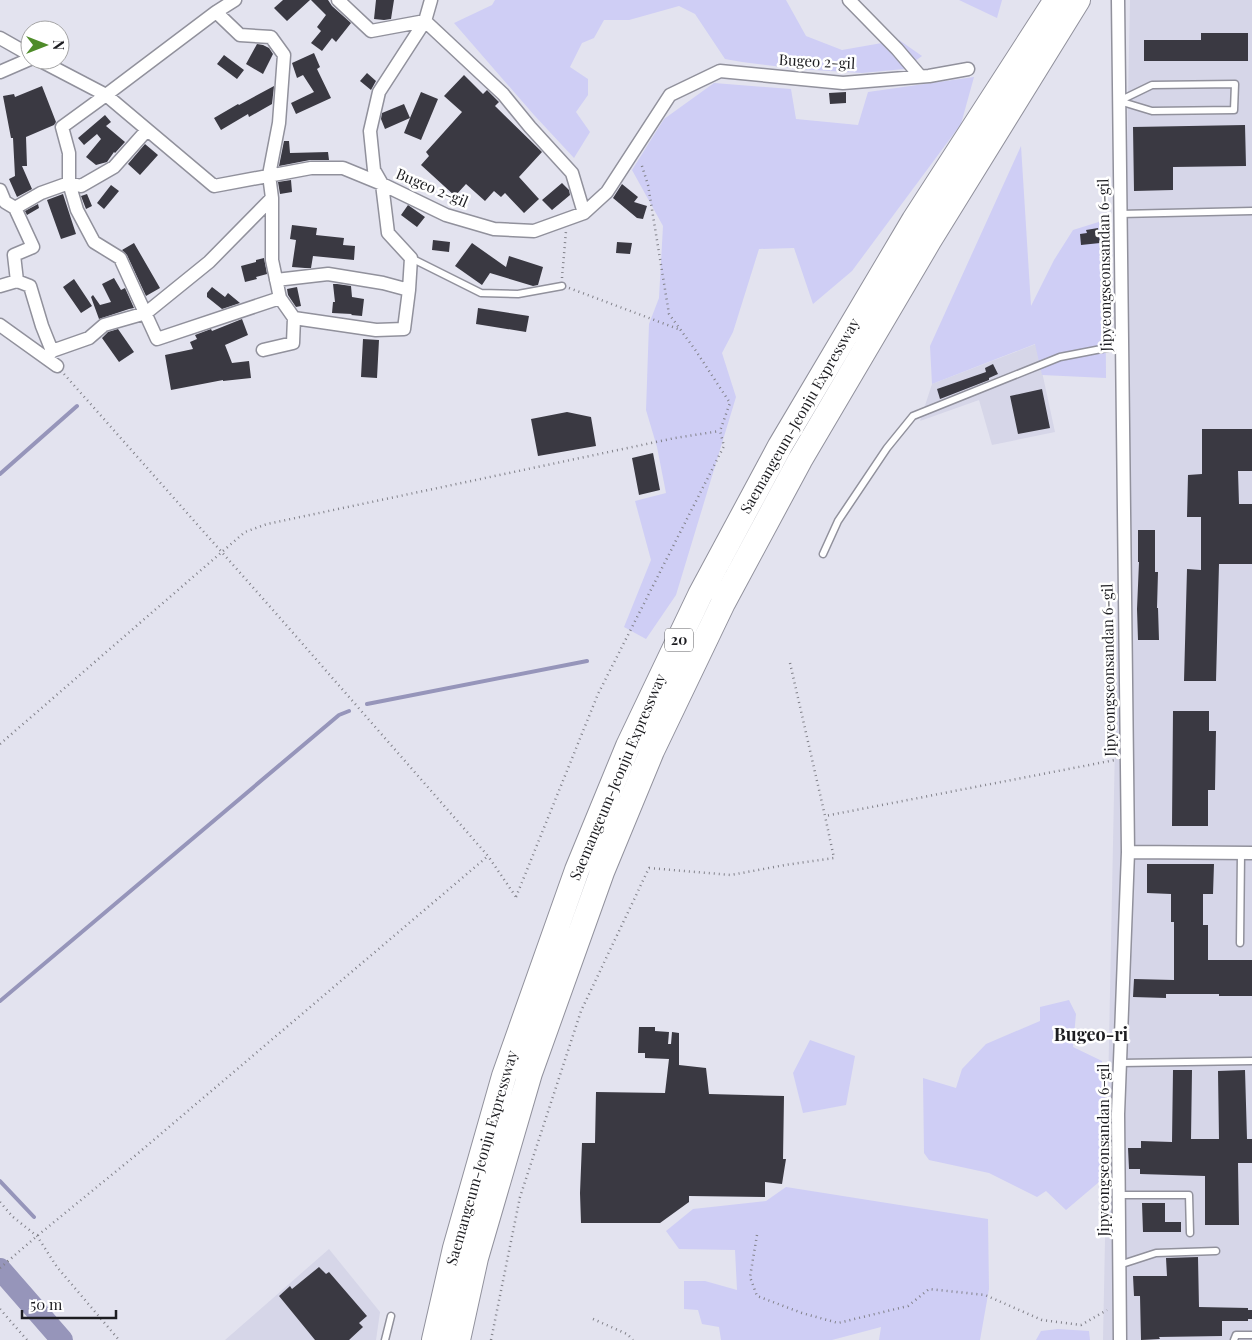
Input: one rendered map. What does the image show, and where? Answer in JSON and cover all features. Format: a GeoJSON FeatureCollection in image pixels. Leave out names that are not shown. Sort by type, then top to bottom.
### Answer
{"type":"FeatureCollection","features":[{"type":"Feature","properties":{"kind":"highway","name":"Saemangeum-Jeonju Expressway"},"geometry":{"type":"LineString","coordinates":[[434,1340],[455,1248],[504,1076],[577,870],[628,746],[700,595],[780,446],[914,220],[1056,0]]}},
{"type":"Feature","properties":{"kind":"highway","name":"Saemangeum-Jeonju Expressway"},"geometry":{"type":"LineString","coordinates":[[458,1340],[476,1258],[530,1073],[602,872],[652,752],[723,603],[800,460],[930,241],[1078,0]]}},
{"type":"Feature","properties":{"kind":"street"},"geometry":{"type":"LineString","coordinates":[[235,0],[216,12],[62,127],[69,153],[69,183],[77,210],[94,242],[120,258],[157,339],[280,298]]}},
{"type":"Feature","properties":{"kind":"street"},"geometry":{"type":"LineString","coordinates":[[338,0],[370,31],[425,21]]}},
{"type":"Feature","properties":{"kind":"street"},"geometry":{"type":"LineString","coordinates":[[294,318],[376,330],[404,330],[411,258],[388,233],[382,184],[374,170],[370,132],[379,92],[425,21],[431,0]]}},
{"type":"Feature","properties":{"kind":"street"},"geometry":{"type":"LineString","coordinates":[[849,0],[897,49],[920,76]]}},
{"type":"Feature","properties":{"kind":"street","name":"Jipyeongseonsandan 6-gil"},"geometry":{"type":"LineString","coordinates":[[1118,0],[1128,852],[1118,1114],[1120,1340]]}},
{"type":"Feature","properties":{"kind":"street"},"geometry":{"type":"LineString","coordinates":[[216,12],[240,36],[271,37],[284,55],[279,123],[269,176],[272,198],[272,260],[280,298],[294,318],[293,343],[263,350]]}},
{"type":"Feature","properties":{"kind":"street"},"geometry":{"type":"LineString","coordinates":[[425,21],[503,94],[572,173],[584,214]]}},
{"type":"Feature","properties":{"kind":"street"},"geometry":{"type":"LineString","coordinates":[[0,38],[20,49]]}},
{"type":"Feature","properties":{"kind":"street"},"geometry":{"type":"LineString","coordinates":[[0,72],[20,63]]}},
{"type":"Feature","properties":{"kind":"street","name":"Bugeo 2-gil"},"geometry":{"type":"LineString","coordinates":[[58,70],[106,95],[214,186],[311,168],[343,168],[382,184],[446,215],[494,229],[534,231],[584,214],[607,192],[670,95],[720,71],[843,83],[920,76],[968,69]]}},
{"type":"Feature","properties":{"kind":"street"},"geometry":{"type":"LineString","coordinates":[[15,208],[41,193],[69,183],[81,186],[114,167],[146,130]]}},
{"type":"Feature","properties":{"kind":"street"},"geometry":{"type":"LineString","coordinates":[[0,190],[5,202],[15,208],[33,247],[14,255],[17,281]]}},
{"type":"Feature","properties":{"kind":"street"},"geometry":{"type":"LineString","coordinates":[[52,358],[89,338],[104,325],[146,313],[209,262],[272,198]]}},
{"type":"Feature","properties":{"kind":"street"},"geometry":{"type":"LineString","coordinates":[[276,280],[328,274],[409,290]]}},
{"type":"Feature","properties":{"kind":"street"},"geometry":{"type":"LineString","coordinates":[[0,286],[17,281],[30,286],[52,358]]}},
{"type":"Feature","properties":{"kind":"street"},"geometry":{"type":"LineString","coordinates":[[0,325],[52,358]]}},
{"type":"Feature","properties":{"kind":"street"},"geometry":{"type":"LineString","coordinates":[[1128,852],[1247,853]]}},
{"type":"Feature","properties":{"kind":"lane"},"geometry":{"type":"LineString","coordinates":[[1235,84],[1234,110],[1152,111],[1119,101],[1152,85],[1235,84]]}},
{"type":"Feature","properties":{"kind":"lane"},"geometry":{"type":"LineString","coordinates":[[1120,214],[1252,211]]}},
{"type":"Feature","properties":{"kind":"lane"},"geometry":{"type":"LineString","coordinates":[[411,258],[481,293],[518,294],[562,286]]}},
{"type":"Feature","properties":{"kind":"lane"},"geometry":{"type":"LineString","coordinates":[[823,554],[838,521],[887,448],[913,416],[1060,356],[1122,345]]}},
{"type":"Feature","properties":{"kind":"lane"},"geometry":{"type":"LineString","coordinates":[[1240,943],[1247,853]]}},
{"type":"Feature","properties":{"kind":"lane"},"geometry":{"type":"LineString","coordinates":[[1120,1063],[1252,1061]]}},
{"type":"Feature","properties":{"kind":"lane"},"geometry":{"type":"LineString","coordinates":[[1119,1195],[1189,1195],[1190,1233]]}},
{"type":"Feature","properties":{"kind":"lane"},"geometry":{"type":"LineString","coordinates":[[1120,1265],[1156,1253],[1216,1251]]}},
{"type":"Feature","properties":{"kind":"lane"},"geometry":{"type":"LineString","coordinates":[[385,1340],[391,1316]]}},
{"type":"Feature","properties":{"kind":"lane"},"geometry":{"type":"LineString","coordinates":[[1234,1340],[1236,1335],[1252,1335]]}},
{"type":"Feature","properties":{"kind":"path"},"geometry":{"type":"LineString","coordinates":[[52,358],[488,856],[516,897],[598,694],[724,446],[720,431],[730,403],[669,314],[648,185],[636,147]]}},
{"type":"Feature","properties":{"kind":"path"},"geometry":{"type":"LineString","coordinates":[[566,220],[562,286],[681,331]]}},
{"type":"Feature","properties":{"kind":"path"},"geometry":{"type":"LineString","coordinates":[[0,744],[245,532],[267,524],[674,438],[720,431]]}},
{"type":"Feature","properties":{"kind":"path"},"geometry":{"type":"LineString","coordinates":[[491,1340],[520,1197],[581,1011],[649,868],[731,875],[834,858],[790,663]]}},
{"type":"Feature","properties":{"kind":"path"},"geometry":{"type":"LineString","coordinates":[[825,816],[1127,758]]}},
{"type":"Feature","properties":{"kind":"path"},"geometry":{"type":"LineString","coordinates":[[0,1268],[488,856]]}},
{"type":"Feature","properties":{"kind":"path"},"geometry":{"type":"LineString","coordinates":[[0,1202],[13,1217],[37,1236],[57,1267],[120,1340]]}},
{"type":"Feature","properties":{"kind":"path"},"geometry":{"type":"LineString","coordinates":[[756,1235],[750,1277],[757,1296],[802,1313],[838,1323],[908,1306],[929,1289],[985,1295],[1042,1320],[1081,1325],[1120,1303]]}},
{"type":"Feature","properties":{"kind":"path"},"geometry":{"type":"LineString","coordinates":[[0,1308],[27,1340]]}},
{"type":"Feature","properties":{"kind":"path"},"geometry":{"type":"LineString","coordinates":[[593,1319],[627,1334],[633,1340]]}},
{"type":"Feature","properties":{"kind":"shaded area"},"geometry":{"type":"Polygon","coordinates":[[[495,0],[786,0],[806,36],[842,50],[899,40],[922,56],[904,69],[862,73],[798,69],[725,59],[695,14],[679,6],[629,20],[604,20],[594,38],[582,43],[570,67],[588,79],[588,95],[576,112],[590,132],[574,158],[454,23],[492,5],[495,0]]]}},
{"type":"Feature","properties":{"kind":"shaded area"},"geometry":{"type":"Polygon","coordinates":[[[959,0],[1002,0],[997,18],[959,0]]]}},
{"type":"Feature","properties":{"kind":"shaded area"},"geometry":{"type":"Polygon","coordinates":[[[1130,0],[1252,0],[1252,1340],[1103,1340],[1130,0]]]}},
{"type":"Feature","properties":{"kind":"shaded area"},"geometry":{"type":"Polygon","coordinates":[[[974,77],[961,124],[852,271],[813,304],[794,248],[759,249],[733,332],[722,353],[736,397],[676,595],[646,639],[624,627],[651,560],[635,501],[666,493],[657,447],[646,410],[649,324],[659,298],[663,226],[632,170],[664,119],[714,83],[791,89],[796,119],[858,125],[868,92],[974,77]]]}},
{"type":"Feature","properties":{"kind":"shaded area"},"geometry":{"type":"Polygon","coordinates":[[[1021,146],[1031,306],[1054,260],[1073,230],[1105,220],[1106,378],[1042,375],[1035,344],[932,384],[930,346],[1021,146]]]}},
{"type":"Feature","properties":{"kind":"shaded area"},"geometry":{"type":"Polygon","coordinates":[[[1036,344],[1055,432],[992,445],[979,400],[920,421],[932,384],[1036,344]]]}},
{"type":"Feature","properties":{"kind":"shaded area"},"geometry":{"type":"Polygon","coordinates":[[[1069,1000],[1076,1014],[1073,1047],[1102,1061],[1105,1098],[1099,1182],[1066,1210],[1046,1191],[1037,1197],[989,1173],[929,1160],[924,1153],[923,1078],[956,1088],[962,1069],[986,1044],[1040,1021],[1040,1007],[1069,1000]]]}},
{"type":"Feature","properties":{"kind":"shaded area"},"geometry":{"type":"Polygon","coordinates":[[[810,1040],[855,1056],[846,1105],[803,1113],[793,1073],[810,1040]]]}},
{"type":"Feature","properties":{"kind":"shaded area"},"geometry":{"type":"Polygon","coordinates":[[[786,1187],[988,1219],[989,1289],[980,1340],[879,1340],[881,1327],[832,1340],[721,1340],[719,1327],[702,1324],[698,1310],[684,1309],[684,1281],[705,1281],[737,1290],[735,1250],[679,1249],[666,1231],[693,1209],[766,1201],[786,1187]]]}},
{"type":"Feature","properties":{"kind":"shaded area"},"geometry":{"type":"Polygon","coordinates":[[[329,1249],[380,1312],[376,1340],[225,1340],[329,1249]]]}},
{"type":"Feature","properties":{"kind":"shaded area"},"geometry":{"type":"Polygon","coordinates":[[[1058,1329],[1089,1331],[1090,1340],[1036,1340],[1041,1331],[1058,1329]]]}},
{"type":"Feature","properties":{"kind":"building"},"geometry":{"type":"Polygon","coordinates":[[[283,0],[310,0],[287,21],[274,8],[283,0]]]}},
{"type":"Feature","properties":{"kind":"building"},"geometry":{"type":"Polygon","coordinates":[[[311,0],[328,0],[351,23],[336,42],[332,38],[322,51],[311,43],[321,31],[317,27],[326,15],[311,0]]]}},
{"type":"Feature","properties":{"kind":"building"},"geometry":{"type":"Polygon","coordinates":[[[376,0],[394,0],[391,19],[374,19],[376,0]]]}},
{"type":"Feature","properties":{"kind":"building"},"geometry":{"type":"Polygon","coordinates":[[[1201,33],[1248,33],[1248,61],[1144,61],[1144,40],[1201,40],[1201,33]]]}},
{"type":"Feature","properties":{"kind":"building"},"geometry":{"type":"Polygon","coordinates":[[[257,44],[269,48],[273,54],[263,74],[246,64],[257,44]]]}},
{"type":"Feature","properties":{"kind":"building"},"geometry":{"type":"Polygon","coordinates":[[[314,53],[320,67],[317,69],[331,98],[296,114],[291,103],[314,92],[303,75],[297,78],[292,63],[314,53]]]}},
{"type":"Feature","properties":{"kind":"building"},"geometry":{"type":"Polygon","coordinates":[[[224,55],[244,70],[237,79],[217,64],[224,55]]]}},
{"type":"Feature","properties":{"kind":"building"},"geometry":{"type":"Polygon","coordinates":[[[367,73],[376,81],[371,90],[360,81],[367,73]]]}},
{"type":"Feature","properties":{"kind":"building"},"geometry":{"type":"Polygon","coordinates":[[[464,75],[483,94],[487,90],[499,102],[495,106],[542,152],[519,177],[539,199],[524,213],[505,193],[501,197],[494,191],[485,201],[466,184],[455,196],[421,165],[429,156],[426,152],[462,112],[444,96],[464,75]]]}},
{"type":"Feature","properties":{"kind":"building"},"geometry":{"type":"Polygon","coordinates":[[[42,86],[56,122],[54,125],[26,137],[27,166],[22,166],[32,189],[17,197],[9,179],[15,176],[13,138],[11,138],[3,96],[14,94],[15,97],[42,86]]]}},
{"type":"Feature","properties":{"kind":"building"},"geometry":{"type":"Polygon","coordinates":[[[274,86],[272,104],[249,117],[248,114],[221,130],[214,118],[274,86]]]}},
{"type":"Feature","properties":{"kind":"building"},"geometry":{"type":"Polygon","coordinates":[[[421,92],[438,99],[421,140],[404,133],[421,92]]]}},
{"type":"Feature","properties":{"kind":"building"},"geometry":{"type":"Polygon","coordinates":[[[846,92],[846,103],[830,104],[829,93],[846,92]]]}},
{"type":"Feature","properties":{"kind":"building"},"geometry":{"type":"Polygon","coordinates":[[[404,104],[410,118],[385,129],[381,119],[382,113],[404,104]]]}},
{"type":"Feature","properties":{"kind":"building"},"geometry":{"type":"Polygon","coordinates":[[[105,115],[111,122],[106,126],[125,142],[107,162],[96,165],[86,157],[101,139],[97,134],[84,145],[78,138],[105,115]]]}},
{"type":"Feature","properties":{"kind":"building"},"geometry":{"type":"Polygon","coordinates":[[[1245,125],[1246,166],[1173,167],[1173,190],[1134,191],[1133,127],[1245,125]]]}},
{"type":"Feature","properties":{"kind":"building"},"geometry":{"type":"Polygon","coordinates":[[[284,141],[289,141],[290,153],[328,152],[329,160],[310,160],[279,166],[284,141]]]}},
{"type":"Feature","properties":{"kind":"building"},"geometry":{"type":"Polygon","coordinates":[[[145,144],[158,155],[140,175],[128,164],[145,144]]]}},
{"type":"Feature","properties":{"kind":"building"},"geometry":{"type":"Polygon","coordinates":[[[291,180],[292,192],[280,194],[278,182],[291,180]]]}},
{"type":"Feature","properties":{"kind":"building"},"geometry":{"type":"Polygon","coordinates":[[[562,183],[569,190],[570,195],[552,210],[542,200],[562,183]]]}},
{"type":"Feature","properties":{"kind":"building"},"geometry":{"type":"Polygon","coordinates":[[[622,184],[638,197],[634,202],[647,206],[643,219],[637,218],[613,198],[622,184]]]}},
{"type":"Feature","properties":{"kind":"building"},"geometry":{"type":"Polygon","coordinates":[[[111,185],[119,191],[104,209],[97,203],[111,185]]]}},
{"type":"Feature","properties":{"kind":"building"},"geometry":{"type":"Polygon","coordinates":[[[63,194],[76,234],[61,239],[47,200],[63,194]]]}},
{"type":"Feature","properties":{"kind":"building"},"geometry":{"type":"Polygon","coordinates":[[[87,194],[92,206],[86,209],[81,196],[87,194]]]}},
{"type":"Feature","properties":{"kind":"building"},"geometry":{"type":"Polygon","coordinates":[[[38,204],[39,208],[27,215],[25,211],[38,204]]]}},
{"type":"Feature","properties":{"kind":"building"},"geometry":{"type":"Polygon","coordinates":[[[408,205],[425,217],[417,227],[401,215],[408,205]]]}},
{"type":"Feature","properties":{"kind":"building"},"geometry":{"type":"Polygon","coordinates":[[[292,225],[317,228],[316,235],[344,238],[343,245],[355,246],[354,260],[313,256],[311,268],[292,267],[296,240],[290,239],[292,225]]]}},
{"type":"Feature","properties":{"kind":"building"},"geometry":{"type":"Polygon","coordinates":[[[1098,228],[1100,243],[1081,245],[1080,234],[1087,233],[1086,230],[1098,228]]]}},
{"type":"Feature","properties":{"kind":"building"},"geometry":{"type":"Polygon","coordinates":[[[433,240],[450,242],[449,252],[432,250],[433,240]]]}},
{"type":"Feature","properties":{"kind":"building"},"geometry":{"type":"Polygon","coordinates":[[[617,242],[632,243],[630,254],[616,253],[617,242]]]}},
{"type":"Feature","properties":{"kind":"building"},"geometry":{"type":"Polygon","coordinates":[[[134,243],[160,288],[146,296],[127,255],[122,250],[134,243]]]}},
{"type":"Feature","properties":{"kind":"building"},"geometry":{"type":"Polygon","coordinates":[[[472,243],[506,267],[509,256],[543,267],[538,285],[533,286],[490,273],[482,285],[455,266],[472,243]]]}},
{"type":"Feature","properties":{"kind":"building"},"geometry":{"type":"Polygon","coordinates":[[[264,258],[267,274],[245,282],[241,266],[264,258]]]}},
{"type":"Feature","properties":{"kind":"building"},"geometry":{"type":"Polygon","coordinates":[[[114,278],[121,290],[125,288],[134,308],[99,319],[91,297],[93,295],[100,305],[111,302],[102,284],[114,278]]]}},
{"type":"Feature","properties":{"kind":"building"},"geometry":{"type":"Polygon","coordinates":[[[74,279],[92,306],[81,313],[63,287],[74,279]]]}},
{"type":"Feature","properties":{"kind":"building"},"geometry":{"type":"Polygon","coordinates":[[[333,284],[351,286],[352,297],[364,299],[362,316],[332,313],[333,302],[335,302],[333,284]]]}},
{"type":"Feature","properties":{"kind":"building"},"geometry":{"type":"Polygon","coordinates":[[[212,287],[225,297],[228,293],[240,303],[222,309],[207,297],[207,293],[212,287]]]}},
{"type":"Feature","properties":{"kind":"building"},"geometry":{"type":"Polygon","coordinates":[[[297,287],[301,306],[296,307],[288,295],[287,289],[297,287]]]}},
{"type":"Feature","properties":{"kind":"building"},"geometry":{"type":"Polygon","coordinates":[[[478,308],[529,316],[526,332],[476,324],[478,308]]]}},
{"type":"Feature","properties":{"kind":"building"},"geometry":{"type":"Polygon","coordinates":[[[242,319],[248,335],[225,345],[232,363],[249,361],[251,378],[223,380],[171,390],[165,355],[193,349],[190,342],[197,339],[195,335],[211,329],[212,331],[242,319]]]}},
{"type":"Feature","properties":{"kind":"building"},"geometry":{"type":"Polygon","coordinates":[[[118,329],[134,352],[119,362],[102,338],[108,332],[118,329]]]}},
{"type":"Feature","properties":{"kind":"building"},"geometry":{"type":"Polygon","coordinates":[[[363,339],[379,340],[377,378],[361,377],[363,339]]]}},
{"type":"Feature","properties":{"kind":"building"},"geometry":{"type":"Polygon","coordinates":[[[993,364],[998,374],[989,378],[989,380],[940,399],[937,389],[986,372],[985,368],[993,364]]]}},
{"type":"Feature","properties":{"kind":"building"},"geometry":{"type":"Polygon","coordinates":[[[1042,389],[1050,428],[1018,434],[1010,396],[1042,389]]]}},
{"type":"Feature","properties":{"kind":"building"},"geometry":{"type":"Polygon","coordinates":[[[567,412],[591,417],[596,446],[538,456],[531,419],[567,412]]]}},
{"type":"Feature","properties":{"kind":"building"},"geometry":{"type":"Polygon","coordinates":[[[1202,429],[1252,429],[1252,471],[1238,471],[1239,504],[1252,504],[1252,564],[1219,564],[1216,681],[1184,681],[1187,569],[1201,570],[1201,517],[1187,517],[1188,475],[1202,474],[1202,429]]]}},
{"type":"Feature","properties":{"kind":"building"},"geometry":{"type":"Polygon","coordinates":[[[653,453],[660,490],[639,495],[632,458],[653,453]]]}},
{"type":"Feature","properties":{"kind":"building"},"geometry":{"type":"Polygon","coordinates":[[[1138,530],[1155,530],[1155,572],[1158,572],[1157,608],[1159,640],[1138,640],[1138,530]]]}},
{"type":"Feature","properties":{"kind":"building"},"geometry":{"type":"Polygon","coordinates":[[[1173,711],[1209,711],[1209,731],[1216,731],[1215,790],[1208,790],[1208,826],[1172,826],[1173,711]]]}},
{"type":"Feature","properties":{"kind":"building"},"geometry":{"type":"Polygon","coordinates":[[[1147,864],[1214,864],[1213,894],[1203,894],[1203,925],[1208,925],[1208,960],[1252,960],[1252,996],[1166,994],[1166,998],[1133,997],[1134,979],[1174,980],[1174,922],[1171,922],[1171,894],[1147,893],[1147,864]]]}},
{"type":"Feature","properties":{"kind":"building"},"geometry":{"type":"Polygon","coordinates":[[[639,1027],[655,1027],[655,1031],[669,1032],[668,1044],[671,1044],[672,1032],[679,1033],[679,1065],[706,1068],[709,1094],[784,1096],[783,1159],[786,1159],[782,1184],[765,1182],[765,1197],[689,1196],[689,1202],[660,1223],[581,1223],[582,1143],[595,1143],[596,1092],[665,1093],[669,1059],[645,1058],[645,1053],[638,1053],[639,1027]]]}},
{"type":"Feature","properties":{"kind":"building"},"geometry":{"type":"Polygon","coordinates":[[[1173,1070],[1192,1070],[1191,1139],[1219,1139],[1218,1071],[1245,1070],[1247,1139],[1252,1139],[1252,1163],[1238,1163],[1239,1225],[1205,1225],[1205,1176],[1140,1174],[1140,1169],[1129,1169],[1128,1148],[1141,1148],[1141,1141],[1172,1142],[1173,1070]]]}},
{"type":"Feature","properties":{"kind":"building"},"geometry":{"type":"Polygon","coordinates":[[[1142,1203],[1165,1203],[1165,1222],[1181,1222],[1181,1232],[1143,1232],[1142,1203]]]}},
{"type":"Feature","properties":{"kind":"building"},"geometry":{"type":"Polygon","coordinates":[[[1198,1257],[1199,1307],[1248,1308],[1248,1310],[1252,1310],[1252,1319],[1248,1319],[1248,1321],[1222,1321],[1222,1336],[1159,1337],[1160,1339],[1141,1340],[1140,1296],[1134,1296],[1133,1276],[1167,1276],[1166,1258],[1198,1257]]]}},
{"type":"Feature","properties":{"kind":"building"},"geometry":{"type":"Polygon","coordinates":[[[319,1267],[326,1274],[329,1272],[367,1316],[359,1323],[363,1327],[349,1340],[315,1340],[279,1296],[290,1286],[292,1289],[319,1267]]]}},
{"type":"Feature","properties":{"kind":"waterway"},"geometry":{"type":"LineString","coordinates":[[0,474],[77,406]]}},
{"type":"Feature","properties":{"kind":"waterway"},"geometry":{"type":"LineString","coordinates":[[367,704],[587,661]]}},
{"type":"Feature","properties":{"kind":"waterway"},"geometry":{"type":"LineString","coordinates":[[0,1001],[339,715],[349,711]]}},
{"type":"Feature","properties":{"kind":"waterway"},"geometry":{"type":"LineString","coordinates":[[0,1181],[34,1217]]}},
{"type":"Feature","properties":{"kind":"waterway"},"geometry":{"type":"LineString","coordinates":[[0,1269],[62,1340]]}},
{"type":"Feature","properties":{"kind":"district","name":"Bugeo-ri"},"geometry":{"type":"Point","coordinates":[1091,1035]}}]}
